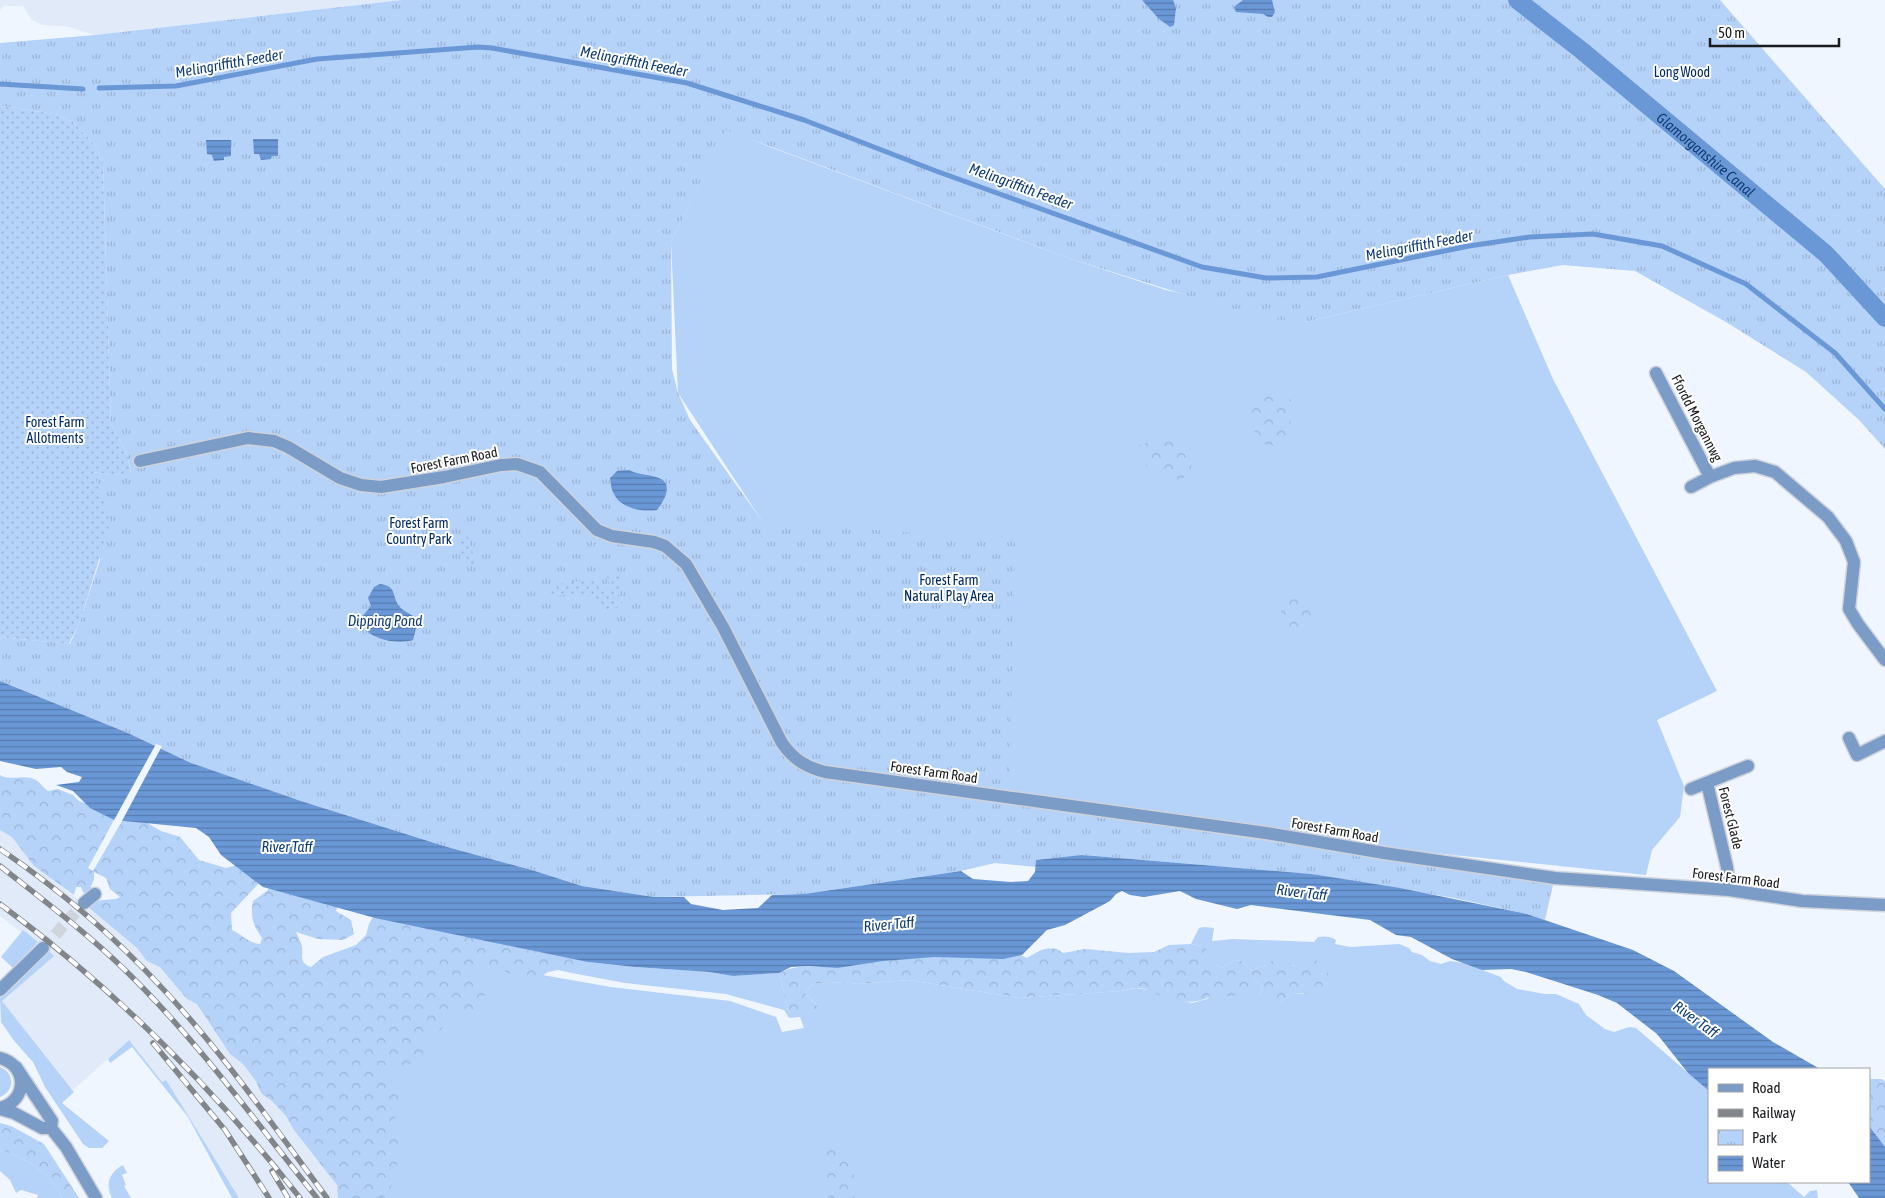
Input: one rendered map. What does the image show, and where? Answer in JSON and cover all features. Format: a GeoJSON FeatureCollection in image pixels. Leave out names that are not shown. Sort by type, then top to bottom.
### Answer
{"type":"FeatureCollection","features":[{"type":"Feature","properties":{"kind":"street","name":"Ffordd Morgannwg"},"geometry":{"type":"LineString","coordinates":[[1656,373],[1710,477]]}},
{"type":"Feature","properties":{"kind":"street","name":"Forest Farm Road"},"geometry":{"type":"LineString","coordinates":[[140,461],[248,438],[274,441],[288,447],[340,478],[361,485],[381,487],[444,477],[501,465],[517,464],[540,472],[597,530],[612,536],[654,542],[665,546],[686,564],[723,627],[782,743],[795,759],[808,767],[825,772],[1266,833],[1384,853],[1555,878],[1729,890],[1802,901],[1885,905]]}},
{"type":"Feature","properties":{"kind":"street","name":"Ffordd Morgannwg"},"geometry":{"type":"LineString","coordinates":[[1691,487],[1734,468],[1755,466],[1775,472],[1828,517],[1846,541],[1854,562],[1849,609],[1885,660]]}},
{"type":"Feature","properties":{"kind":"street"},"geometry":{"type":"LineString","coordinates":[[1849,738],[1857,755],[1885,740]]}},
{"type":"Feature","properties":{"kind":"street","name":"Forest Glade"},"geometry":{"type":"LineString","coordinates":[[1691,789],[1748,766]]}},
{"type":"Feature","properties":{"kind":"street","name":"Forest Glade"},"geometry":{"type":"LineString","coordinates":[[1707,783],[1727,867],[1729,890]]}},
{"type":"Feature","properties":{"kind":"street"},"geometry":{"type":"LineString","coordinates":[[84,903],[95,894]]}},
{"type":"Feature","properties":{"kind":"street"},"geometry":{"type":"LineString","coordinates":[[0,990],[43,948]]}},
{"type":"Feature","properties":{"kind":"street"},"geometry":{"type":"LineString","coordinates":[[0,1046],[9,1062],[52,1121],[52,1128],[96,1198]]}},
{"type":"Feature","properties":{"kind":"street"},"geometry":{"type":"LineString","coordinates":[[0,1108],[10,1104],[20,1091],[20,1075],[9,1062]]}},
{"type":"Feature","properties":{"kind":"street"},"geometry":{"type":"LineString","coordinates":[[0,1108],[14,1113],[42,1128],[52,1128]]}},
{"type":"Feature","properties":{"kind":"shaded area"},"geometry":{"type":"Polygon","coordinates":[[[0,0],[402,0],[95,35],[65,26],[42,25],[32,20],[23,6],[4,6],[0,10],[0,0]]]}},
{"type":"Feature","properties":{"kind":"shaded area"},"geometry":{"type":"Polygon","coordinates":[[[0,828],[43,853],[35,866],[138,946],[202,1006],[253,1070],[348,1198],[239,1198],[165,1080],[162,1082],[129,1040],[73,1090],[2,1001],[48,950],[24,931],[22,933],[0,916],[0,828]]]}},
{"type":"Feature","properties":{"kind":"green space","name":"Forest Farm Country Park"},"geometry":{"type":"Polygon","coordinates":[[[402,0],[1720,0],[1885,189],[1885,449],[1859,420],[1806,372],[1726,322],[1635,271],[1563,265],[1508,275],[1305,322],[1259,318],[1068,258],[726,130],[671,242],[672,369],[678,393],[690,420],[762,521],[1015,541],[1009,803],[1553,885],[1545,920],[1527,914],[1454,898],[1312,874],[1081,855],[1037,860],[1036,867],[995,863],[961,871],[804,894],[654,897],[582,886],[444,846],[214,772],[128,733],[0,681],[0,637],[70,644],[80,621],[100,560],[93,472],[111,475],[131,473],[127,454],[111,424],[103,164],[96,146],[73,122],[55,114],[0,106],[0,43],[95,35],[402,0]]]}},
{"type":"Feature","properties":{"kind":"green space","name":"Forest Farm Allotments"},"geometry":{"type":"Polygon","coordinates":[[[0,106],[55,114],[73,122],[96,146],[103,164],[111,424],[127,454],[131,474],[111,475],[93,472],[111,521],[80,621],[69,644],[0,637],[0,106]]]}},
{"type":"Feature","properties":{"kind":"green space","name":"Forest Farm Natural Play Area"},"geometry":{"type":"Polygon","coordinates":[[[726,129],[1068,258],[1166,290],[1305,322],[1508,275],[1553,379],[1717,691],[1657,720],[1684,786],[1680,817],[1652,850],[1646,875],[1424,852],[1326,836],[1009,792],[762,521],[678,393],[671,242],[726,129]]]}},
{"type":"Feature","properties":{"kind":"green space"},"geometry":{"type":"Polygon","coordinates":[[[1267,390],[1287,392],[1293,405],[1290,428],[1282,444],[1270,446],[1260,443],[1253,429],[1252,412],[1257,398],[1267,390]]]}},
{"type":"Feature","properties":{"kind":"green space"},"geometry":{"type":"Polygon","coordinates":[[[1153,440],[1173,442],[1188,449],[1192,459],[1191,471],[1181,480],[1163,478],[1154,474],[1146,466],[1140,451],[1140,445],[1153,440]]]}},
{"type":"Feature","properties":{"kind":"green space"},"geometry":{"type":"Polygon","coordinates":[[[468,537],[476,564],[466,567],[457,540],[468,537]]]}},
{"type":"Feature","properties":{"kind":"green space"},"geometry":{"type":"Polygon","coordinates":[[[607,576],[624,576],[619,583],[621,591],[616,598],[623,602],[616,609],[604,610],[597,600],[587,595],[570,594],[553,597],[551,592],[556,584],[594,579],[600,583],[601,588],[608,589],[610,586],[607,576]]]}},
{"type":"Feature","properties":{"kind":"green space"},"geometry":{"type":"Polygon","coordinates":[[[1298,598],[1311,600],[1318,607],[1317,621],[1310,631],[1293,631],[1282,626],[1281,608],[1286,600],[1298,598]]]}},
{"type":"Feature","properties":{"kind":"green space"},"geometry":{"type":"Polygon","coordinates":[[[0,775],[9,778],[32,778],[48,791],[58,789],[73,795],[79,801],[91,805],[114,820],[88,868],[93,871],[122,821],[129,818],[142,817],[161,831],[180,837],[199,860],[226,868],[244,863],[260,882],[231,913],[232,930],[252,942],[260,944],[262,938],[253,921],[253,901],[267,891],[278,875],[340,901],[336,911],[351,920],[354,934],[343,940],[318,939],[296,932],[302,945],[303,962],[311,967],[323,957],[356,945],[366,935],[369,924],[378,909],[587,959],[589,965],[581,967],[572,973],[558,970],[548,972],[542,976],[521,979],[500,969],[487,971],[481,968],[474,974],[475,979],[486,990],[484,997],[487,1004],[485,1011],[478,1008],[465,1015],[443,1015],[440,1017],[443,1027],[436,1035],[427,1039],[423,1055],[418,1060],[386,1072],[388,1079],[397,1081],[404,1089],[393,1106],[398,1138],[398,1159],[397,1169],[390,1189],[397,1198],[338,1198],[337,1185],[294,1130],[286,1116],[273,1102],[261,1093],[256,1081],[243,1064],[230,1054],[197,1004],[187,999],[160,967],[147,961],[137,948],[87,906],[92,901],[120,897],[110,889],[106,878],[94,872],[94,879],[88,894],[84,894],[81,887],[76,887],[74,895],[34,866],[12,837],[0,830],[0,775]]]}},
{"type":"Feature","properties":{"kind":"green space"},"geometry":{"type":"Polygon","coordinates":[[[1199,928],[1214,928],[1212,941],[1233,939],[1314,942],[1318,937],[1325,936],[1336,940],[1335,944],[1350,947],[1399,944],[1430,961],[1441,964],[1450,961],[1464,963],[1501,977],[1517,989],[1556,994],[1579,1004],[1586,1015],[1605,1029],[1614,1032],[1629,1027],[1636,1028],[1708,1090],[1708,1183],[1788,1183],[1804,1197],[1810,1191],[1817,1190],[1818,1198],[382,1198],[373,1070],[479,964],[611,987],[730,1001],[776,1017],[782,1032],[804,1028],[800,1017],[789,1018],[784,1010],[726,994],[625,983],[572,973],[588,965],[588,962],[709,972],[733,976],[779,973],[790,1014],[817,1005],[805,993],[813,984],[842,982],[858,984],[909,980],[1019,998],[1121,991],[1136,988],[1192,1003],[1207,999],[1216,992],[1253,980],[1262,985],[1260,997],[1280,1002],[1294,993],[1304,994],[1299,967],[1295,967],[1286,959],[1251,971],[1243,961],[1235,960],[1221,968],[1213,963],[1202,946],[1191,944],[1199,928]]]}},
{"type":"Feature","properties":{"kind":"green space"},"geometry":{"type":"Polygon","coordinates":[[[23,930],[38,942],[13,968],[1,957],[23,930]]]}},
{"type":"Feature","properties":{"kind":"green space"},"geometry":{"type":"Polygon","coordinates":[[[1191,944],[1202,946],[1210,952],[1213,963],[1221,968],[1235,960],[1243,961],[1251,971],[1266,965],[1275,958],[1286,959],[1295,967],[1299,967],[1304,959],[1313,958],[1326,970],[1330,987],[1321,994],[1294,993],[1280,1002],[1265,1004],[1260,997],[1262,985],[1253,980],[1250,989],[1237,995],[1225,996],[1216,993],[1210,997],[1191,1002],[1170,999],[1141,988],[1019,998],[909,980],[858,984],[842,982],[813,984],[805,993],[817,1005],[816,1014],[790,1014],[786,1005],[779,973],[800,967],[837,968],[847,959],[1013,952],[1027,958],[1050,948],[1063,953],[1085,949],[1129,953],[1154,952],[1169,945],[1191,944]]]}},
{"type":"Feature","properties":{"kind":"green space"},"geometry":{"type":"Polygon","coordinates":[[[48,950],[54,956],[2,1001],[74,1092],[62,1103],[109,1141],[102,1148],[89,1148],[83,1144],[45,1087],[33,1062],[15,1042],[1,1022],[0,997],[48,950]]]}},
{"type":"Feature","properties":{"kind":"green space"},"geometry":{"type":"Polygon","coordinates":[[[129,1040],[162,1082],[166,1080],[239,1198],[232,1198],[188,1117],[132,1047],[110,1063],[108,1059],[129,1040]]]}},
{"type":"Feature","properties":{"kind":"green space"},"geometry":{"type":"Polygon","coordinates":[[[0,1067],[11,1078],[11,1086],[0,1097],[0,1067]]]}},
{"type":"Feature","properties":{"kind":"green space"},"geometry":{"type":"Polygon","coordinates":[[[1870,1079],[1885,1081],[1885,1167],[1870,1163],[1870,1079]]]}},
{"type":"Feature","properties":{"kind":"green space"},"geometry":{"type":"Polygon","coordinates":[[[0,1123],[11,1126],[44,1144],[79,1198],[62,1198],[52,1181],[37,1167],[19,1157],[0,1150],[0,1123]]]}},
{"type":"Feature","properties":{"kind":"green space"},"geometry":{"type":"Polygon","coordinates":[[[832,1143],[840,1146],[853,1170],[856,1183],[854,1198],[823,1198],[827,1186],[825,1154],[832,1143]]]}},
{"type":"Feature","properties":{"kind":"green space"},"geometry":{"type":"Polygon","coordinates":[[[0,1150],[19,1157],[37,1167],[52,1181],[62,1198],[37,1198],[38,1195],[21,1190],[16,1193],[10,1180],[0,1171],[0,1150]]]}},
{"type":"Feature","properties":{"kind":"green space"},"geometry":{"type":"Polygon","coordinates":[[[123,1165],[127,1173],[122,1175],[126,1185],[124,1186],[131,1198],[112,1198],[109,1188],[110,1179],[114,1171],[123,1165]]]}},
{"type":"Feature","properties":{"kind":"water"},"geometry":{"type":"Polygon","coordinates":[[[1142,0],[1173,0],[1176,8],[1174,25],[1170,27],[1158,18],[1142,0]]]}},
{"type":"Feature","properties":{"kind":"water"},"geometry":{"type":"Polygon","coordinates":[[[1243,0],[1272,0],[1275,12],[1272,17],[1268,17],[1263,14],[1236,12],[1234,7],[1243,0]]]}},
{"type":"Feature","properties":{"kind":"water"},"geometry":{"type":"Polygon","coordinates":[[[253,139],[278,139],[278,156],[261,160],[259,154],[254,154],[253,139]]]}},
{"type":"Feature","properties":{"kind":"water"},"geometry":{"type":"Polygon","coordinates":[[[206,140],[231,140],[231,156],[224,157],[224,160],[214,161],[212,155],[207,154],[206,140]]]}},
{"type":"Feature","properties":{"kind":"water"},"geometry":{"type":"Polygon","coordinates":[[[629,470],[662,479],[665,483],[667,492],[657,510],[633,508],[617,499],[612,491],[610,478],[617,471],[629,470]]]}},
{"type":"Feature","properties":{"kind":"water","name":"Dipping Pond"},"geometry":{"type":"Polygon","coordinates":[[[380,584],[389,587],[400,607],[413,616],[416,629],[413,640],[398,642],[381,639],[373,636],[363,625],[361,618],[371,606],[368,598],[374,587],[380,584]]]}},
{"type":"Feature","properties":{"kind":"water","name":"River Taff"},"geometry":{"type":"Polygon","coordinates":[[[0,681],[128,733],[191,763],[301,801],[444,846],[582,886],[654,897],[684,897],[691,904],[723,910],[758,908],[772,895],[804,894],[961,871],[973,879],[1011,882],[1028,881],[1035,872],[1036,860],[1081,855],[1312,874],[1400,888],[1527,914],[1633,950],[1674,971],[1773,1042],[1818,1068],[1708,1068],[1708,1090],[1688,1073],[1657,1034],[1617,1003],[1598,995],[1526,972],[1511,969],[1482,970],[1452,959],[1411,937],[1396,935],[1370,920],[1251,905],[1237,909],[1196,899],[1180,891],[1144,897],[1130,895],[1122,891],[1116,894],[1110,901],[1065,925],[1047,930],[1022,955],[1003,959],[934,957],[883,961],[837,968],[791,967],[779,973],[733,976],[709,972],[588,962],[375,918],[263,887],[221,855],[209,837],[196,828],[114,820],[90,808],[73,791],[56,785],[79,782],[82,777],[67,772],[61,767],[36,769],[0,761],[0,681]]]}},
{"type":"Feature","properties":{"kind":"water"},"geometry":{"type":"Polygon","coordinates":[[[1870,1127],[1885,1147],[1885,1198],[1859,1198],[1849,1183],[1870,1183],[1870,1127]]]}},
{"type":"Feature","properties":{"kind":"pier"},"geometry":{"type":"Polygon","coordinates":[[[156,744],[162,746],[122,821],[120,823],[113,822],[156,744]]]}},
{"type":"Feature","properties":{"kind":"waterway","name":"Glamorganshire Canal"},"geometry":{"type":"LineString","coordinates":[[1517,0],[1581,50],[1826,254],[1885,318]]}},
{"type":"Feature","properties":{"kind":"waterway","name":"Melingriffith Feeder"},"geometry":{"type":"LineString","coordinates":[[99,88],[176,86],[317,59],[478,47],[492,48],[687,83],[804,120],[936,171],[1202,267],[1266,278],[1317,277],[1469,246],[1530,237],[1593,234],[1662,246],[1746,284],[1835,353],[1885,409]]}},
{"type":"Feature","properties":{"kind":"waterway","name":"Melingriffith Feeder"},"geometry":{"type":"LineString","coordinates":[[0,84],[83,89]]}},
{"type":"Feature","properties":{"kind":"tunnel"},"geometry":{"type":"LineString","coordinates":[[43,948],[84,903]]}},
{"type":"Feature","properties":{"kind":"railway"},"geometry":{"type":"LineString","coordinates":[[0,849],[86,915],[126,951],[163,989],[228,1065],[327,1198]]}},
{"type":"Feature","properties":{"kind":"railway"},"geometry":{"type":"LineString","coordinates":[[0,866],[96,943],[152,997],[225,1082],[317,1198]]}},
{"type":"Feature","properties":{"kind":"railway"},"geometry":{"type":"LineString","coordinates":[[0,904],[82,970],[160,1041],[232,1117],[300,1198]]}},
{"type":"Feature","properties":{"kind":"railway"},"geometry":{"type":"LineString","coordinates":[[153,1043],[225,1130],[269,1198]]}},
{"type":"Feature","properties":{"kind":"railway"},"geometry":{"type":"LineString","coordinates":[[272,1171],[288,1198]]}},
{"type":"Feature","properties":{"kind":"park label","name":"Long Wood"},"geometry":{"type":"Point","coordinates":[1682,72]}}]}
